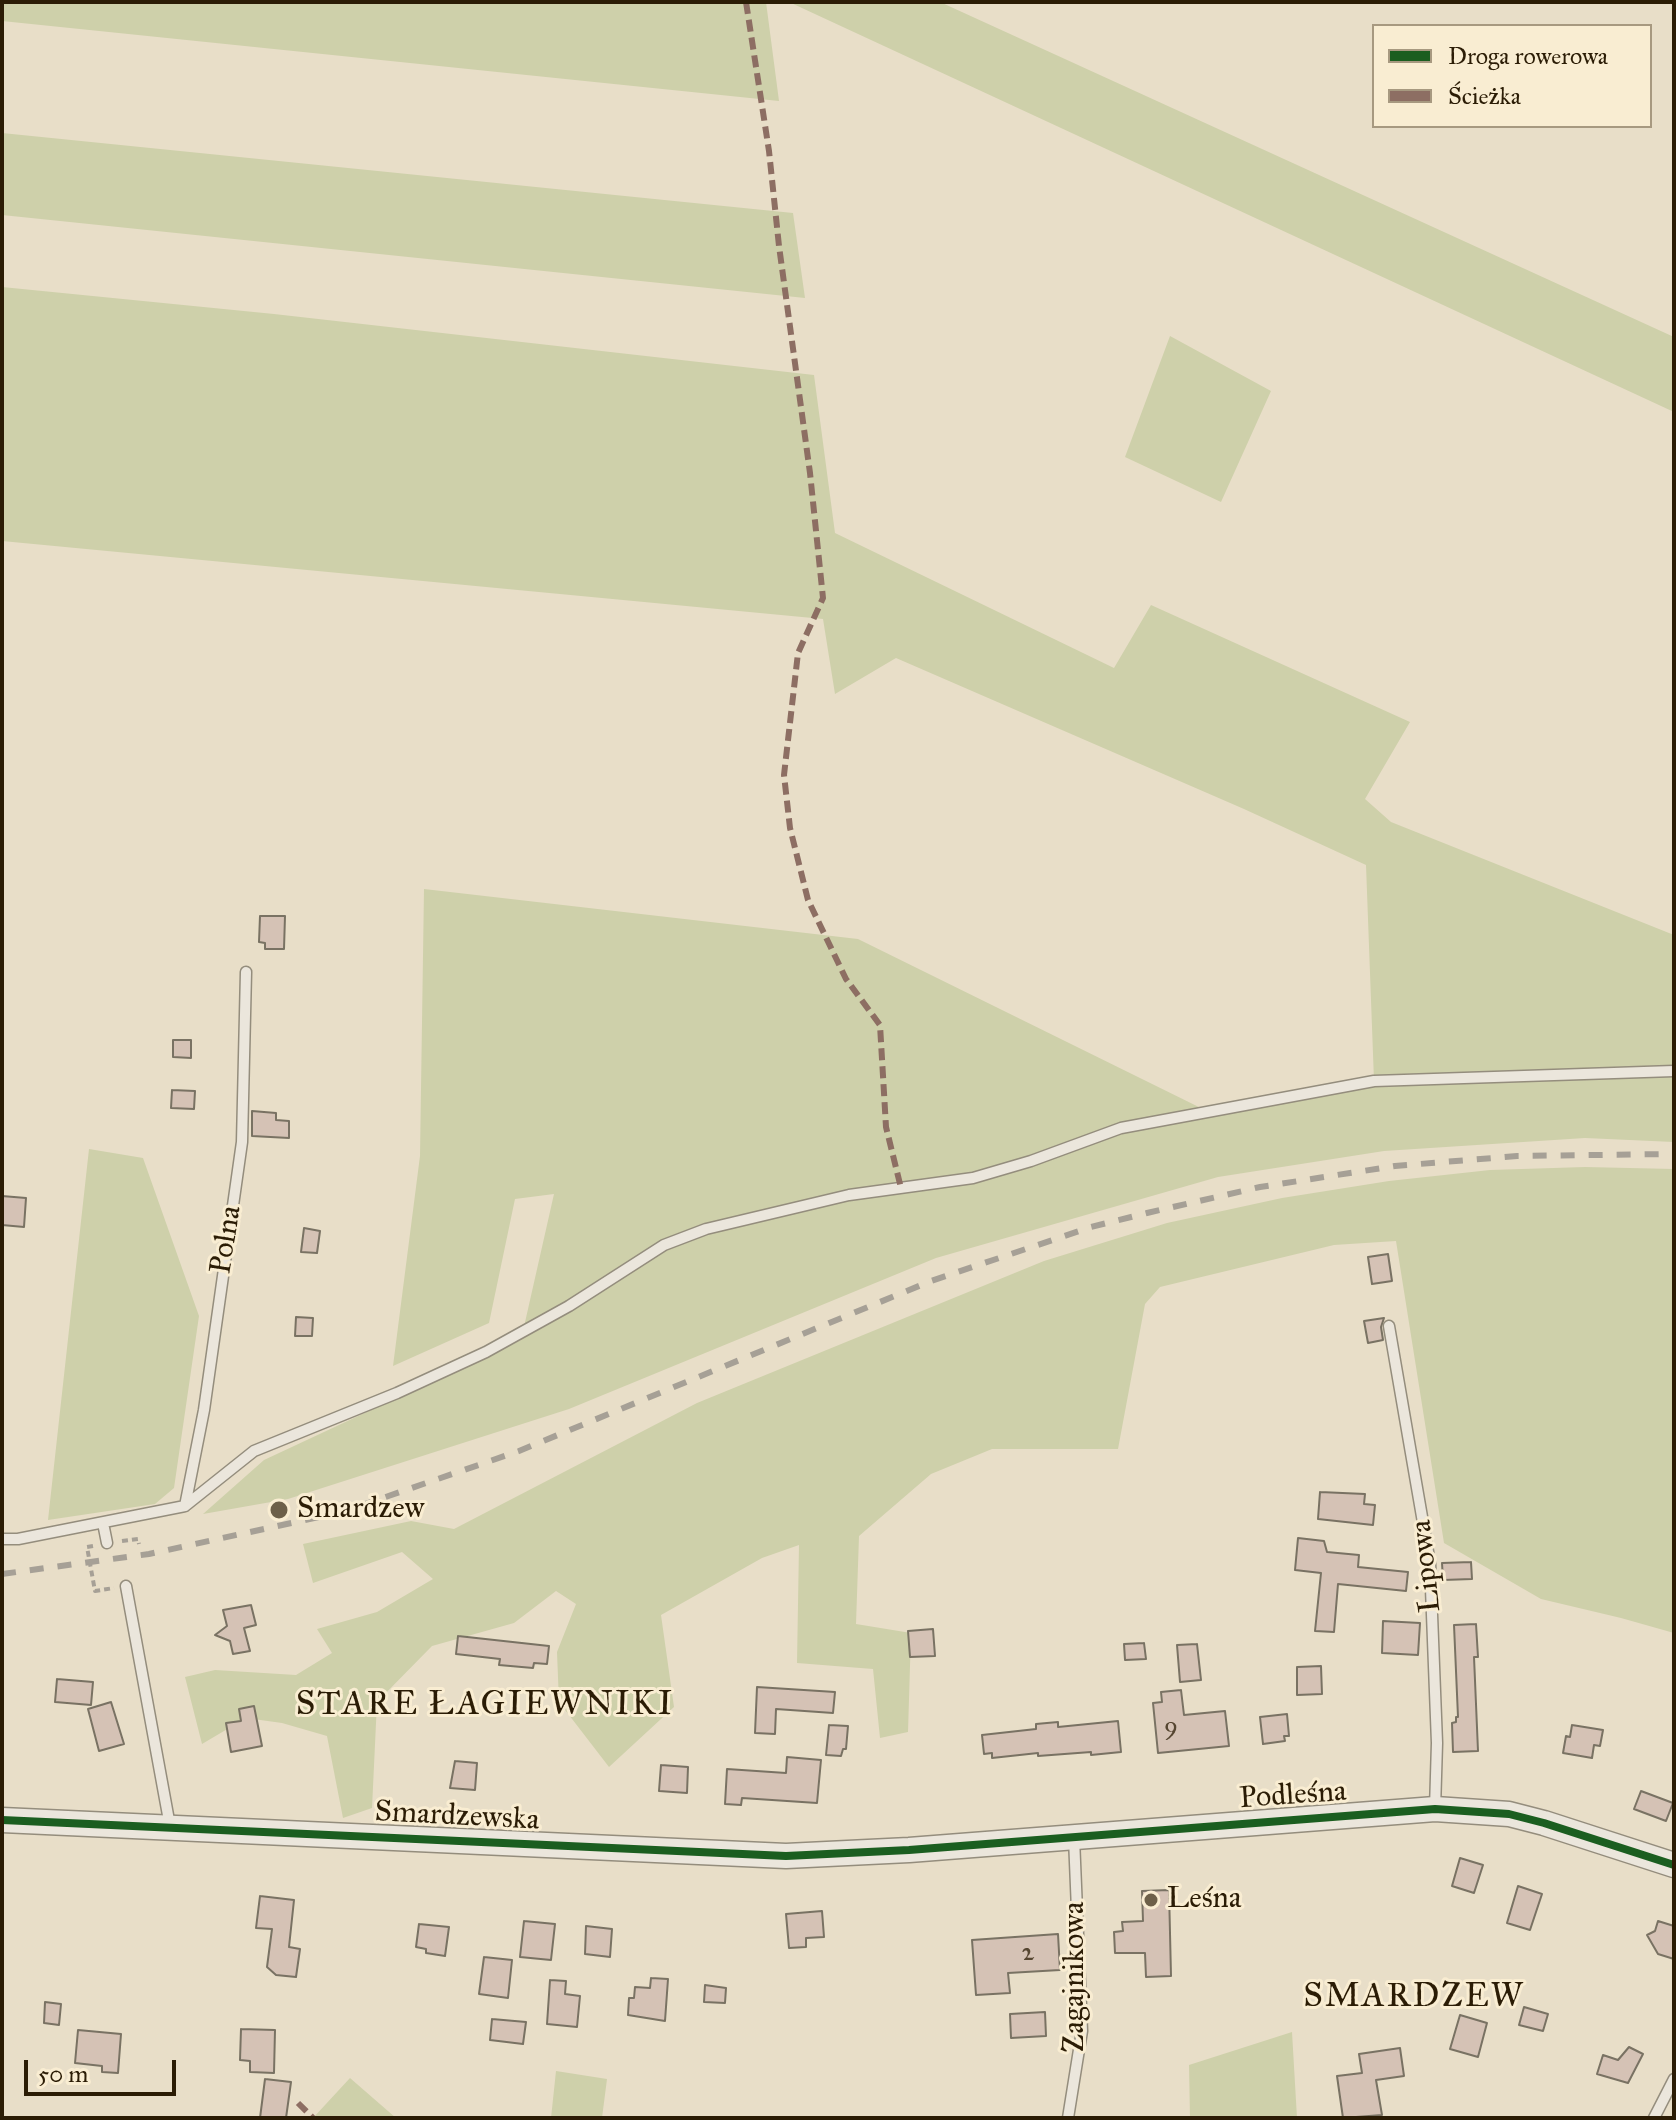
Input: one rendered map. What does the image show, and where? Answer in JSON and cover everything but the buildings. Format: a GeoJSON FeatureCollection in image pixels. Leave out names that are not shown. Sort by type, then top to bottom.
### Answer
{"type":"FeatureCollection","features":[{"type":"Feature","properties":{"kind":"street","name":"Podleśna"},"geometry":{"type":"LineString","coordinates":[[909,1850],[1435,1809],[1475,1810],[1532,1820],[1674,1865]]}},
{"type":"Feature","properties":{"kind":"street","name":"Smardzewska"},"geometry":{"type":"LineString","coordinates":[[2,1820],[786,1856],[909,1850]]}},
{"type":"Feature","properties":{"kind":"lane","name":"Polna"},"geometry":{"type":"LineString","coordinates":[[185,1506],[204,1410],[242,1142],[246,972]]}},
{"type":"Feature","properties":{"kind":"lane"},"geometry":{"type":"LineString","coordinates":[[2,1539],[18,1539],[185,1506],[254,1451],[397,1393],[486,1352],[569,1306],[664,1245],[706,1229],[849,1195],[973,1178],[1031,1161],[1121,1128],[1374,1081],[1674,1071]]}},
{"type":"Feature","properties":{"kind":"lane","name":"Lipowa"},"geometry":{"type":"LineString","coordinates":[[1389,1326],[1430,1563],[1437,1743],[1435,1809]]}},
{"type":"Feature","properties":{"kind":"lane"},"geometry":{"type":"LineString","coordinates":[[103,1523],[107,1543]]}},
{"type":"Feature","properties":{"kind":"lane"},"geometry":{"type":"LineString","coordinates":[[126,1586],[171,1828]]}},
{"type":"Feature","properties":{"kind":"lane","name":"Zagajnikowa"},"geometry":{"type":"LineString","coordinates":[[1068,2118],[1082,2031],[1074,1836]]}},
{"type":"Feature","properties":{"kind":"lane"},"geometry":{"type":"LineString","coordinates":[[1654,2118],[1674,2079]]}},
{"type":"Feature","properties":{"kind":"path"},"geometry":{"type":"LineString","coordinates":[[126,1586],[95,1591],[87,1547],[138,1539],[139,1544]]}},
{"type":"Feature","properties":{"kind":"green space"},"geometry":{"type":"Polygon","coordinates":[[[2,2],[766,2],[779,101],[2,21],[2,2]]]}},
{"type":"Feature","properties":{"kind":"green space"},"geometry":{"type":"Polygon","coordinates":[[[789,2],[940,2],[1674,337],[1674,412],[789,2]]]}},
{"type":"Feature","properties":{"kind":"green space"},"geometry":{"type":"Polygon","coordinates":[[[2,133],[793,213],[805,298],[2,215],[2,133]]]}},
{"type":"Feature","properties":{"kind":"green space"},"geometry":{"type":"Polygon","coordinates":[[[2,287],[274,314],[814,375],[835,533],[1114,668],[1151,605],[1410,722],[1365,799],[1391,822],[1674,935],[1674,1142],[1585,1138],[1384,1151],[1218,1177],[936,1258],[569,1409],[288,1499],[203,1514],[264,1460],[521,1340],[554,1194],[515,1199],[489,1323],[393,1366],[420,1156],[424,889],[858,939],[1211,1113],[1374,1081],[1366,865],[896,658],[835,694],[823,619],[2,541],[2,287]]]}},
{"type":"Feature","properties":{"kind":"green space"},"geometry":{"type":"Polygon","coordinates":[[[1170,336],[1271,391],[1221,502],[1125,457],[1170,336]]]}},
{"type":"Feature","properties":{"kind":"green space"},"geometry":{"type":"Polygon","coordinates":[[[89,1149],[143,1158],[199,1316],[174,1488],[155,1504],[48,1520],[89,1149]]]}},
{"type":"Feature","properties":{"kind":"green space"},"geometry":{"type":"Polygon","coordinates":[[[1585,1167],[1674,1169],[1674,1633],[1541,1599],[1444,1543],[1396,1241],[1334,1245],[1160,1287],[1145,1304],[1118,1449],[992,1449],[931,1474],[859,1536],[856,1624],[911,1633],[908,1732],[880,1738],[873,1669],[797,1663],[799,1545],[762,1558],[661,1615],[674,1707],[609,1767],[559,1702],[557,1652],[576,1604],[556,1591],[514,1623],[432,1646],[377,1702],[372,1808],[343,1818],[327,1736],[282,1723],[246,1718],[202,1744],[185,1677],[215,1670],[296,1675],[332,1653],[317,1629],[377,1612],[433,1579],[402,1552],[313,1583],[303,1544],[411,1521],[454,1529],[697,1403],[1044,1261],[1167,1223],[1282,1198],[1389,1181],[1490,1170],[1585,1167]]]}},
{"type":"Feature","properties":{"kind":"green space"},"geometry":{"type":"Polygon","coordinates":[[[1292,2032],[1297,2118],[1190,2118],[1189,2065],[1292,2032]]]}},
{"type":"Feature","properties":{"kind":"green space"},"geometry":{"type":"Polygon","coordinates":[[[556,2071],[607,2079],[602,2118],[551,2118],[556,2071]]]}},
{"type":"Feature","properties":{"kind":"green space"},"geometry":{"type":"Polygon","coordinates":[[[350,2078],[396,2118],[313,2118],[350,2078]]]}},
{"type":"Feature","properties":{"kind":"railway"},"geometry":{"type":"LineString","coordinates":[[2,1574],[149,1554],[342,1512],[519,1451],[931,1281],[1091,1227],[1260,1187],[1395,1166],[1517,1156],[1674,1154]]}},
{"type":"Feature","properties":{"kind":"marked path"},"geometry":{"type":"LineString","coordinates":[[746,2],[769,151],[823,598],[798,653],[784,775],[790,828],[808,900],[846,979],[880,1025],[886,1127],[901,1188]]}},
{"type":"Feature","properties":{"kind":"marked path"},"geometry":{"type":"LineString","coordinates":[[298,2103],[313,2118]]}},
{"type":"Feature","properties":{"kind":"cycle path"},"geometry":{"type":"LineString","coordinates":[[2,1820],[786,1856],[909,1850],[1435,1809],[1509,1814],[1674,1865]]}},
{"type":"Feature","properties":{"kind":"place","name":"Smardzew"},"geometry":{"type":"Point","coordinates":[279,1510]}},
{"type":"Feature","properties":{"kind":"place","name":"Leśna"},"geometry":{"type":"Point","coordinates":[1151,1900]}},
{"type":"Feature","properties":{"kind":"district","name":"STARE ŁAGIEWNIKI"},"geometry":{"type":"Point","coordinates":[485,1706]}},
{"type":"Feature","properties":{"kind":"district","name":"SMARDZEW"},"geometry":{"type":"Point","coordinates":[1414,1998]}}]}
